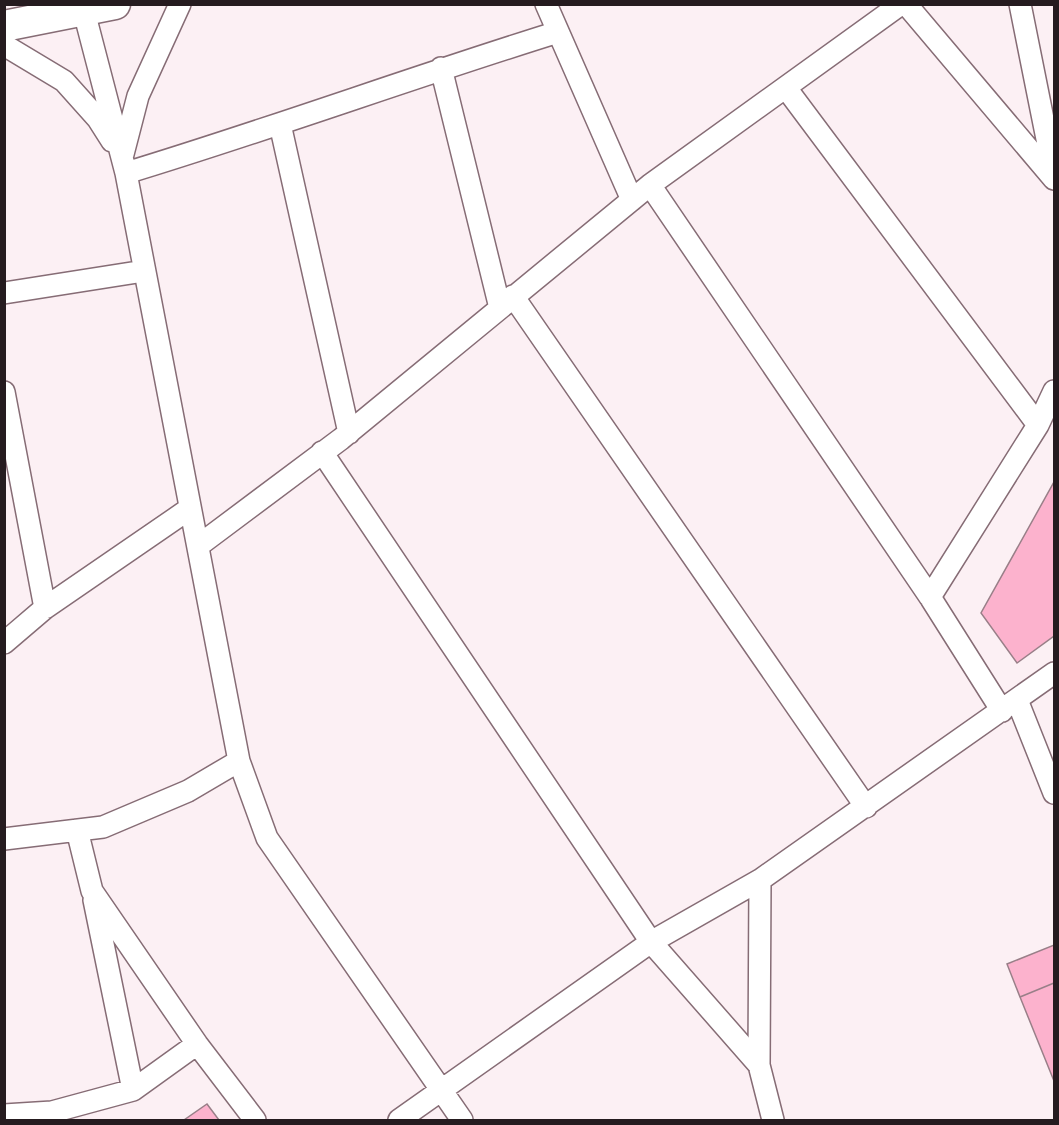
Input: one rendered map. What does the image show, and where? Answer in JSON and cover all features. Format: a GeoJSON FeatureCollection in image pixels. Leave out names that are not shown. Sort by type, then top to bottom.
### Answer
{"type":"FeatureCollection","features":[{"type":"Feature","properties":{"kind":"main road"},"geometry":{"type":"LineString","coordinates":[[4,26],[83,8],[115,4]]}},
{"type":"Feature","properties":{"kind":"street"},"geometry":{"type":"LineString","coordinates":[[124,166],[138,96],[164,44],[180,4]]}},
{"type":"Feature","properties":{"kind":"street"},"geometry":{"type":"LineString","coordinates":[[546,4],[632,200]]}},
{"type":"Feature","properties":{"kind":"street"},"geometry":{"type":"LineString","coordinates":[[198,546],[349,433],[650,185],[904,4],[1054,177]]}},
{"type":"Feature","properties":{"kind":"street"},"geometry":{"type":"LineString","coordinates":[[1020,4],[1054,177]]}},
{"type":"Feature","properties":{"kind":"street"},"geometry":{"type":"LineString","coordinates":[[83,8],[124,166],[239,761],[267,838],[462,1120]]}},
{"type":"Feature","properties":{"kind":"street"},"geometry":{"type":"LineString","coordinates":[[124,166],[280,124],[441,68],[558,32]]}},
{"type":"Feature","properties":{"kind":"street"},"geometry":{"type":"LineString","coordinates":[[4,45],[64,81],[98,119],[124,166]]}},
{"type":"Feature","properties":{"kind":"street"},"geometry":{"type":"LineString","coordinates":[[441,68],[506,302],[866,807]]}},
{"type":"Feature","properties":{"kind":"street"},"geometry":{"type":"LineString","coordinates":[[786,88],[1038,425]]}},
{"type":"Feature","properties":{"kind":"street"},"geometry":{"type":"LineString","coordinates":[[280,124],[349,433]]}},
{"type":"Feature","properties":{"kind":"street"},"geometry":{"type":"LineString","coordinates":[[650,185],[930,597],[1010,705],[1054,793]]}},
{"type":"Feature","properties":{"kind":"street"},"geometry":{"type":"LineString","coordinates":[[4,293],[144,271]]}},
{"type":"Feature","properties":{"kind":"street"},"geometry":{"type":"LineString","coordinates":[[930,597],[1038,425],[1054,391]]}},
{"type":"Feature","properties":{"kind":"street"},"geometry":{"type":"LineString","coordinates":[[4,392],[11,457],[45,608]]}},
{"type":"Feature","properties":{"kind":"street"},"geometry":{"type":"LineString","coordinates":[[322,452],[651,942],[759,1065]]}},
{"type":"Feature","properties":{"kind":"street"},"geometry":{"type":"LineString","coordinates":[[4,643],[45,608],[189,509]]}},
{"type":"Feature","properties":{"kind":"street"},"geometry":{"type":"LineString","coordinates":[[399,1120],[651,942],[760,880],[1054,673]]}},
{"type":"Feature","properties":{"kind":"street"},"geometry":{"type":"LineString","coordinates":[[4,839],[103,827],[177,796],[239,761]]}},
{"type":"Feature","properties":{"kind":"street"},"geometry":{"type":"LineString","coordinates":[[77,830],[92,891],[133,1090]]}},
{"type":"Feature","properties":{"kind":"street"},"geometry":{"type":"LineString","coordinates":[[760,880],[759,1065],[773,1120]]}},
{"type":"Feature","properties":{"kind":"street"},"geometry":{"type":"LineString","coordinates":[[92,891],[197,1044],[255,1120]]}},
{"type":"Feature","properties":{"kind":"street"},"geometry":{"type":"LineString","coordinates":[[4,1115],[52,1112],[133,1090],[197,1044]]}},
{"type":"Feature","properties":{"kind":"building"},"geometry":{"type":"Polygon","coordinates":[[[1054,482],[1054,636],[1017,663],[981,613],[1054,482]]]}},
{"type":"Feature","properties":{"kind":"building"},"geometry":{"type":"Polygon","coordinates":[[[1054,945],[1054,983],[1020,997],[1007,964],[1054,945]]]}},
{"type":"Feature","properties":{"kind":"building"},"geometry":{"type":"Polygon","coordinates":[[[1054,983],[1054,1081],[1020,997],[1054,983]]]}},
{"type":"Feature","properties":{"kind":"building"},"geometry":{"type":"Polygon","coordinates":[[[207,1104],[219,1120],[184,1120],[207,1104]]]}}]}
